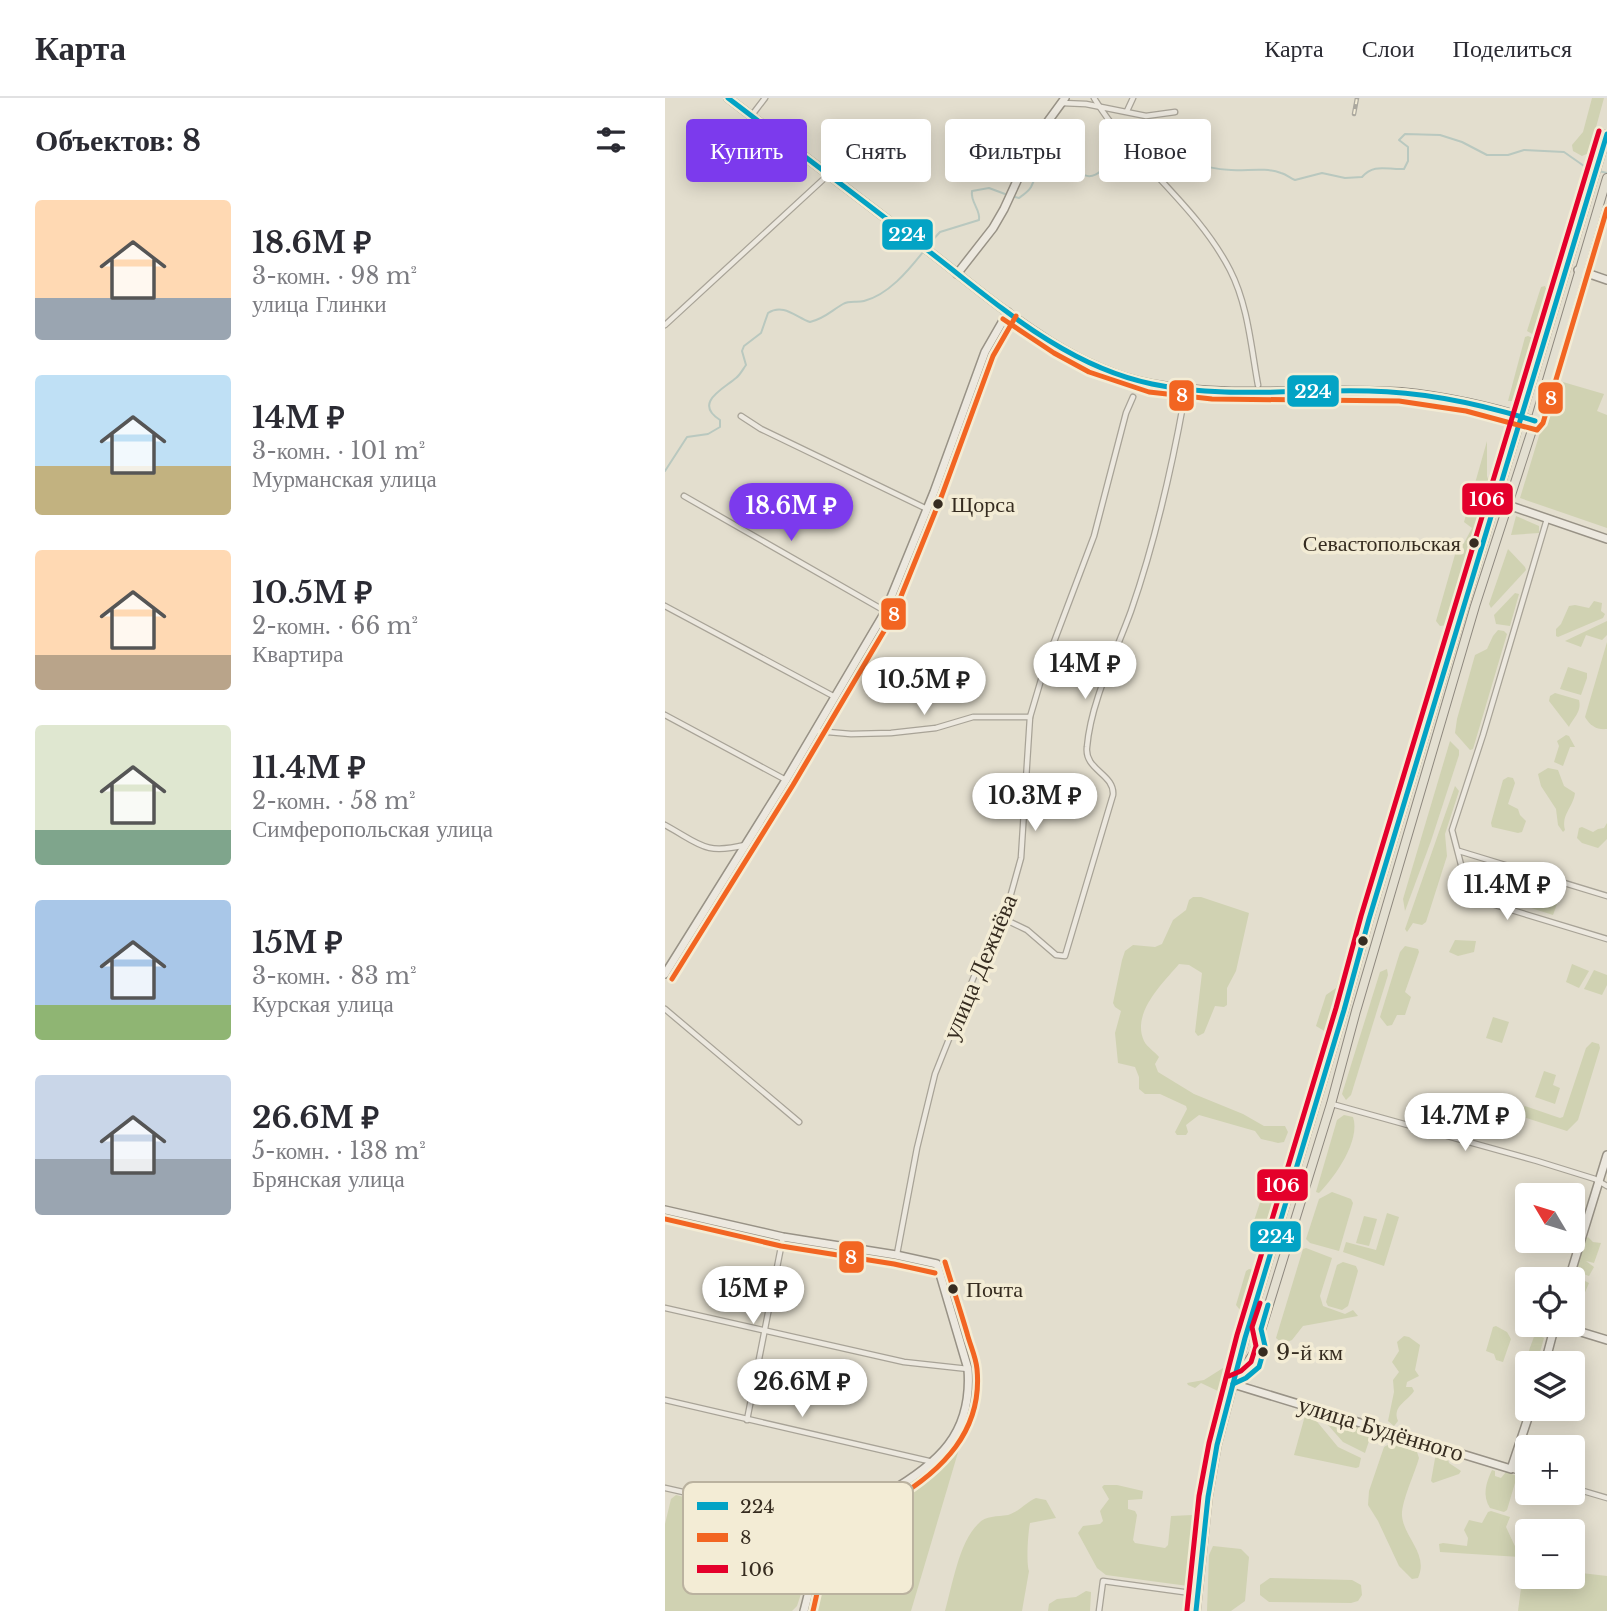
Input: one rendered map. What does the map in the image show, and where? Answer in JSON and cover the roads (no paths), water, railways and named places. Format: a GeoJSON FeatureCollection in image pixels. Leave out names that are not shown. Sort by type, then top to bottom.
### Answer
{"type":"FeatureCollection","features":[{"type":"Feature","properties":{"kind":"main road"},"geometry":{"type":"LineString","coordinates":[[728,98],[821,170]]}},
{"type":"Feature","properties":{"kind":"main road"},"geometry":{"type":"LineString","coordinates":[[957,274],[993,228],[1038,135],[1063,101]]}},
{"type":"Feature","properties":{"kind":"main road"},"geometry":{"type":"LineString","coordinates":[[1196,1611],[1208,1497],[1217,1445],[1245,1338],[1607,134]]}},
{"type":"Feature","properties":{"kind":"main road"},"geometry":{"type":"LineString","coordinates":[[1233,1384],[1254,1353],[1331,1104],[1475,606],[1535,421],[1607,179]]}},
{"type":"Feature","properties":{"kind":"main road"},"geometry":{"type":"LineString","coordinates":[[837,182],[1017,319],[1080,358],[1125,377],[1149,383],[1213,391],[1399,392],[1442,398],[1535,421]]}},
{"type":"Feature","properties":{"kind":"main road"},"geometry":{"type":"LineString","coordinates":[[1565,267],[1607,280]]}},
{"type":"Feature","properties":{"kind":"main road"},"geometry":{"type":"LineString","coordinates":[[665,975],[836,698],[885,612],[927,509],[985,352],[1008,312]]}},
{"type":"Feature","properties":{"kind":"main road"},"geometry":{"type":"LineString","coordinates":[[1497,500],[1607,539]]}},
{"type":"Feature","properties":{"kind":"main road"},"geometry":{"type":"LineString","coordinates":[[1573,1267],[1607,1155]]}},
{"type":"Feature","properties":{"kind":"main road"},"geometry":{"type":"LineString","coordinates":[[665,1210],[783,1237],[937,1264],[968,1369],[970,1387],[960,1429],[934,1462],[905,1482]]}},
{"type":"Feature","properties":{"kind":"main road"},"geometry":{"type":"LineString","coordinates":[[1585,1334],[1607,1340]]}},
{"type":"Feature","properties":{"kind":"main road","name":"улица Будённого"},"geometry":{"type":"LineString","coordinates":[[1233,1384],[1511,1469]]}},
{"type":"Feature","properties":{"kind":"main road"},"geometry":{"type":"LineString","coordinates":[[1511,1469],[1527,1421]]}},
{"type":"Feature","properties":{"kind":"main road"},"geometry":{"type":"LineString","coordinates":[[804,1611],[809,1594]]}},
{"type":"Feature","properties":{"kind":"street"},"geometry":{"type":"LineString","coordinates":[[752,116],[765,98]]}},
{"type":"Feature","properties":{"kind":"street"},"geometry":{"type":"LineString","coordinates":[[1094,98],[1124,140],[1195,218],[1231,272],[1245,314],[1258,385]]}},
{"type":"Feature","properties":{"kind":"street"},"geometry":{"type":"LineString","coordinates":[[1127,111],[1133,98]]}},
{"type":"Feature","properties":{"kind":"street"},"geometry":{"type":"LineString","coordinates":[[1063,101],[1146,116],[1175,112]]}},
{"type":"Feature","properties":{"kind":"street"},"geometry":{"type":"LineString","coordinates":[[665,325],[821,181]]}},
{"type":"Feature","properties":{"kind":"street","name":"улица Дежнёва"},"geometry":{"type":"LineString","coordinates":[[897,1255],[917,1148],[935,1074],[985,949],[1004,919],[1021,858],[1030,717],[1046,663],[1094,537],[1126,413],[1133,397]]}},
{"type":"Feature","properties":{"kind":"street"},"geometry":{"type":"LineString","coordinates":[[1004,919],[1027,930],[1056,955],[1065,956],[1114,795],[1110,781],[1094,767],[1086,751],[1092,720],[1160,517],[1184,400]]}},
{"type":"Feature","properties":{"kind":"street"},"geometry":{"type":"LineString","coordinates":[[741,416],[761,429],[927,509]]}},
{"type":"Feature","properties":{"kind":"street"},"geometry":{"type":"LineString","coordinates":[[684,496],[885,612]]}},
{"type":"Feature","properties":{"kind":"street"},"geometry":{"type":"LineString","coordinates":[[1546,519],[1480,745],[1452,830],[1466,884],[1486,901],[1607,939]]}},
{"type":"Feature","properties":{"kind":"street"},"geometry":{"type":"LineString","coordinates":[[665,606],[836,698]]}},
{"type":"Feature","properties":{"kind":"street"},"geometry":{"type":"LineString","coordinates":[[665,715],[786,780]]}},
{"type":"Feature","properties":{"kind":"street"},"geometry":{"type":"LineString","coordinates":[[816,731],[891,733],[936,728],[973,718],[1030,717]]}},
{"type":"Feature","properties":{"kind":"street"},"geometry":{"type":"LineString","coordinates":[[665,825],[707,849],[721,851],[746,845]]}},
{"type":"Feature","properties":{"kind":"street"},"geometry":{"type":"LineString","coordinates":[[1458,850],[1607,896]]}},
{"type":"Feature","properties":{"kind":"street"},"geometry":{"type":"LineString","coordinates":[[665,1009],[799,1122]]}},
{"type":"Feature","properties":{"kind":"street"},"geometry":{"type":"LineString","coordinates":[[1331,1104],[1502,1150],[1607,1186]]}},
{"type":"Feature","properties":{"kind":"street"},"geometry":{"type":"LineString","coordinates":[[747,1420],[783,1237]]}},
{"type":"Feature","properties":{"kind":"street"},"geometry":{"type":"LineString","coordinates":[[665,1308],[904,1362],[968,1369]]}},
{"type":"Feature","properties":{"kind":"street"},"geometry":{"type":"LineString","coordinates":[[665,1400],[934,1462]]}},
{"type":"Feature","properties":{"kind":"street","name":"улица Будённого"},"geometry":{"type":"LineString","coordinates":[[1511,1469],[1515,1470]]}},
{"type":"Feature","properties":{"kind":"street"},"geometry":{"type":"LineString","coordinates":[[665,1488],[683,1492]]}},
{"type":"Feature","properties":{"kind":"street"},"geometry":{"type":"LineString","coordinates":[[1585,1492],[1607,1498]]}},
{"type":"Feature","properties":{"kind":"street"},"geometry":{"type":"LineString","coordinates":[[1098,1611],[1103,1581],[1198,1594]]}},
{"type":"Feature","properties":{"kind":"waterway"},"geometry":{"type":"LineString","coordinates":[[1211,167],[1268,170],[1295,180],[1322,173],[1345,178],[1362,177],[1371,170],[1381,168],[1404,169],[1408,161],[1408,147],[1399,140],[1405,134],[1440,135],[1462,142],[1487,155],[1508,155],[1524,150],[1564,152],[1584,166],[1594,169]]}},
{"type":"Feature","properties":{"kind":"waterway"},"geometry":{"type":"LineString","coordinates":[[1015,197],[1019,198],[1031,187],[1040,166],[1051,155],[1063,156],[1082,174],[1088,176],[1099,172]]}},
{"type":"Feature","properties":{"kind":"waterway"},"geometry":{"type":"LineString","coordinates":[[1599,171],[1607,173]]}},
{"type":"Feature","properties":{"kind":"waterway"},"geometry":{"type":"LineString","coordinates":[[928,245],[940,232],[979,220],[972,191],[989,188],[1005,194]]}},
{"type":"Feature","properties":{"kind":"waterway"},"geometry":{"type":"LineString","coordinates":[[665,471],[687,437],[708,434],[720,427],[720,420],[709,408],[710,402],[746,365],[742,351],[744,346],[761,333],[768,313],[784,310],[810,322],[846,303],[873,298],[897,281],[923,252]]}},
{"type":"Feature","properties":{"kind":"railway"},"geometry":{"type":"LineString","coordinates":[[1354,114],[1357,98]]}},
{"type":"Feature","properties":{"kind":"place","name":"Щорса"},"geometry":{"type":"Point","coordinates":[938,504]}},
{"type":"Feature","properties":{"kind":"place","name":"Севастопольская"},"geometry":{"type":"Point","coordinates":[1474,543]}},
{"type":"Feature","properties":{"kind":"place","name":"Почта"},"geometry":{"type":"Point","coordinates":[953,1289]}},
{"type":"Feature","properties":{"kind":"place","name":"9-й км"},"geometry":{"type":"Point","coordinates":[1263,1352]}}]}
